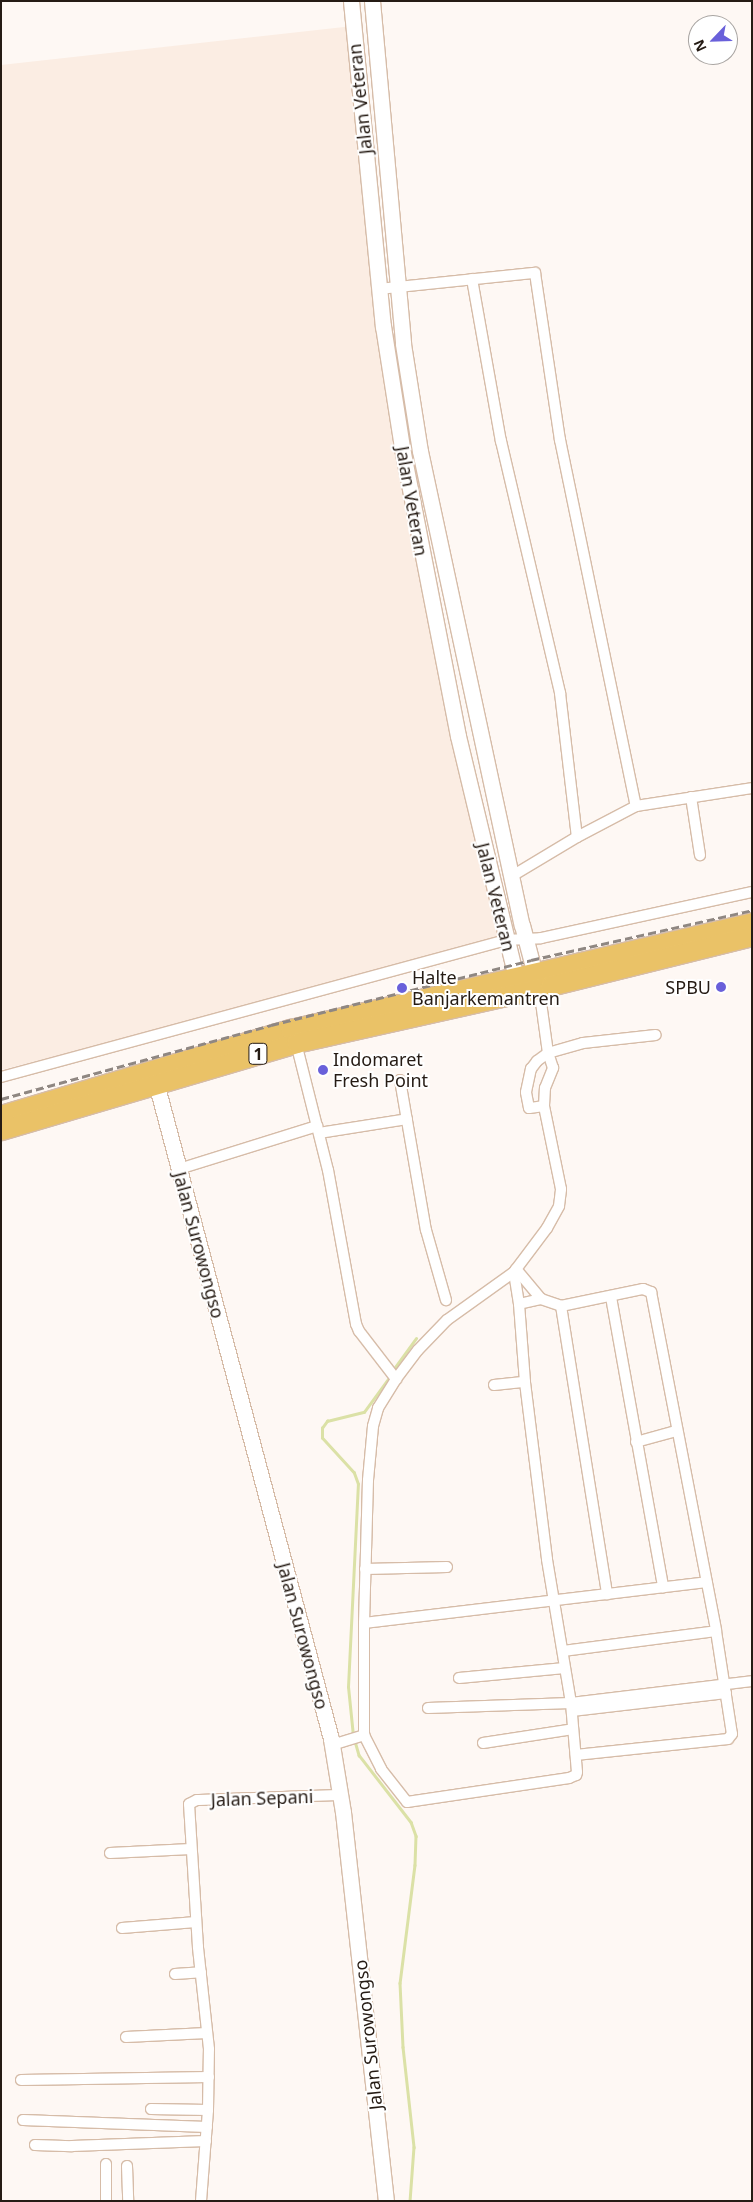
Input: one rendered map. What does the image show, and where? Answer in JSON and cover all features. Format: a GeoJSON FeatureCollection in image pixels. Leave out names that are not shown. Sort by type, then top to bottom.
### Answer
{"type":"FeatureCollection","features":[{"type":"Feature","properties":{"kind":"highway","name":"1"},"geometry":{"type":"LineString","coordinates":[[537,981],[752,922]]}},
{"type":"Feature","properties":{"kind":"highway","name":"1"},"geometry":{"type":"LineString","coordinates":[[1,1115],[290,1029],[518,985],[752,936]]}},
{"type":"Feature","properties":{"kind":"highway","name":"1"},"geometry":{"type":"LineString","coordinates":[[1,1130],[296,1043],[518,985]]}},
{"type":"Feature","properties":{"kind":"main road","name":"Jalan Veteran"},"geometry":{"type":"LineString","coordinates":[[351,1],[379,289],[403,453],[458,736],[518,985]]}},
{"type":"Feature","properties":{"kind":"main road","name":"Jalan Veteran"},"geometry":{"type":"LineString","coordinates":[[372,1],[403,344],[420,451],[525,938],[537,981]]}},
{"type":"Feature","properties":{"kind":"main road"},"geometry":{"type":"LineString","coordinates":[[458,736],[482,732]]}},
{"type":"Feature","properties":{"kind":"main road","name":"Jalan Surowongso"},"geometry":{"type":"LineString","coordinates":[[156,1083],[332,1745],[340,1795],[386,2201]]}},
{"type":"Feature","properties":{"kind":"street"},"geometry":{"type":"LineString","coordinates":[[379,289],[535,273],[560,440],[636,806]]}},
{"type":"Feature","properties":{"kind":"street"},"geometry":{"type":"LineString","coordinates":[[472,279],[501,441],[560,693],[577,837]]}},
{"type":"Feature","properties":{"kind":"street"},"geometry":{"type":"LineString","coordinates":[[512,876],[577,837],[636,806],[752,788]]}},
{"type":"Feature","properties":{"kind":"street"},"geometry":{"type":"LineString","coordinates":[[691,797],[700,855]]}},
{"type":"Feature","properties":{"kind":"street"},"geometry":{"type":"LineString","coordinates":[[1,1077],[506,940],[541,938],[752,892]]}},
{"type":"Feature","properties":{"kind":"street"},"geometry":{"type":"LineString","coordinates":[[515,1270],[525,1382],[554,1600],[572,1707],[577,1772],[573,1777],[407,1802],[357,1737],[373,1426],[378,1408],[393,1375],[447,1320],[515,1270],[547,1228],[559,1206],[561,1189],[539,1107],[553,1068],[546,1058],[537,981]]}},
{"type":"Feature","properties":{"kind":"street"},"geometry":{"type":"LineString","coordinates":[[539,1107],[528,1103],[527,1082],[531,1069],[546,1058],[583,1043],[656,1035]]}},
{"type":"Feature","properties":{"kind":"street"},"geometry":{"type":"LineString","coordinates":[[296,1043],[328,1170],[356,1324],[359,1332],[393,1375]]}},
{"type":"Feature","properties":{"kind":"street"},"geometry":{"type":"LineString","coordinates":[[400,1080],[426,1230],[446,1300]]}},
{"type":"Feature","properties":{"kind":"street"},"geometry":{"type":"LineString","coordinates":[[179,1169],[318,1130],[407,1119]]}},
{"type":"Feature","properties":{"kind":"street"},"geometry":{"type":"LineString","coordinates":[[515,1270],[541,1299],[561,1306],[643,1289],[651,1292],[676,1431],[707,1582],[726,1688],[732,1734],[728,1738],[576,1755]]}},
{"type":"Feature","properties":{"kind":"street"},"geometry":{"type":"LineString","coordinates":[[610,1297],[663,1587]]}},
{"type":"Feature","properties":{"kind":"street"},"geometry":{"type":"LineString","coordinates":[[519,1304],[541,1299]]}},
{"type":"Feature","properties":{"kind":"street"},"geometry":{"type":"LineString","coordinates":[[561,1306],[607,1594]]}},
{"type":"Feature","properties":{"kind":"street"},"geometry":{"type":"LineString","coordinates":[[494,1385],[525,1382]]}},
{"type":"Feature","properties":{"kind":"street"},"geometry":{"type":"LineString","coordinates":[[636,1442],[676,1431]]}},
{"type":"Feature","properties":{"kind":"street"},"geometry":{"type":"LineString","coordinates":[[365,1569],[447,1567]]}},
{"type":"Feature","properties":{"kind":"street"},"geometry":{"type":"LineString","coordinates":[[364,1623],[707,1582]]}},
{"type":"Feature","properties":{"kind":"street"},"geometry":{"type":"LineString","coordinates":[[563,1651],[716,1632]]}},
{"type":"Feature","properties":{"kind":"street"},"geometry":{"type":"LineString","coordinates":[[459,1678],[565,1668]]}},
{"type":"Feature","properties":{"kind":"street"},"geometry":{"type":"LineString","coordinates":[[428,1708],[572,1707],[751,1684]]}},
{"type":"Feature","properties":{"kind":"street"},"geometry":{"type":"LineString","coordinates":[[484,1743],[573,1729]]}},
{"type":"Feature","properties":{"kind":"street"},"geometry":{"type":"LineString","coordinates":[[332,1745],[357,1737]]}},
{"type":"Feature","properties":{"kind":"street","name":"Jalan Sepani"},"geometry":{"type":"LineString","coordinates":[[191,1849],[188,1808],[189,1804],[197,1800],[340,1795]]}},
{"type":"Feature","properties":{"kind":"street"},"geometry":{"type":"LineString","coordinates":[[110,1853],[191,1849],[207,2033],[208,2110],[201,2201]]}},
{"type":"Feature","properties":{"kind":"street"},"geometry":{"type":"LineString","coordinates":[[122,1928],[196,1922]]}},
{"type":"Feature","properties":{"kind":"street"},"geometry":{"type":"LineString","coordinates":[[175,1974],[201,1972]]}},
{"type":"Feature","properties":{"kind":"street"},"geometry":{"type":"LineString","coordinates":[[126,2037],[207,2033]]}},
{"type":"Feature","properties":{"kind":"street"},"geometry":{"type":"LineString","coordinates":[[21,2080],[208,2077]]}},
{"type":"Feature","properties":{"kind":"street"},"geometry":{"type":"LineString","coordinates":[[151,2109],[208,2110]]}},
{"type":"Feature","properties":{"kind":"street"},"geometry":{"type":"LineString","coordinates":[[24,2120],[207,2127]]}},
{"type":"Feature","properties":{"kind":"street"},"geometry":{"type":"LineString","coordinates":[[35,2145],[72,2146],[206,2141]]}},
{"type":"Feature","properties":{"kind":"street"},"geometry":{"type":"LineString","coordinates":[[106,2164],[106,2201]]}},
{"type":"Feature","properties":{"kind":"street"},"geometry":{"type":"LineString","coordinates":[[127,2166],[128,2201]]}},
{"type":"Feature","properties":{"kind":"shaded area"},"geometry":{"type":"Polygon","coordinates":[[[353,26],[403,453],[506,940],[1,1070],[1,65],[353,26]]]}},
{"type":"Feature","properties":{"kind":"waterway"},"geometry":{"type":"LineString","coordinates":[[393,1370],[416,1338]]}},
{"type":"Feature","properties":{"kind":"waterway"},"geometry":{"type":"LineString","coordinates":[[353,1736],[348,1687],[358,1484],[354,1473],[322,1438],[322,1428],[327,1421],[364,1412],[391,1375]]}},
{"type":"Feature","properties":{"kind":"waterway"},"geometry":{"type":"LineString","coordinates":[[355,1741],[359,1755],[411,1822],[416,1836],[415,1865],[400,1983],[403,2047],[414,2147],[410,2201]]}},
{"type":"Feature","properties":{"kind":"railway"},"geometry":{"type":"LineString","coordinates":[[1,1099],[271,1025],[531,960],[752,910]]}},
{"type":"Feature","properties":{"kind":"place","name":"SPBU"},"geometry":{"type":"Point","coordinates":[721,987]}},
{"type":"Feature","properties":{"kind":"place","name":"Halte Banjarkemantren"},"geometry":{"type":"Point","coordinates":[402,988]}},
{"type":"Feature","properties":{"kind":"place","name":"Indomaret Fresh Point"},"geometry":{"type":"Point","coordinates":[323,1070]}}]}
